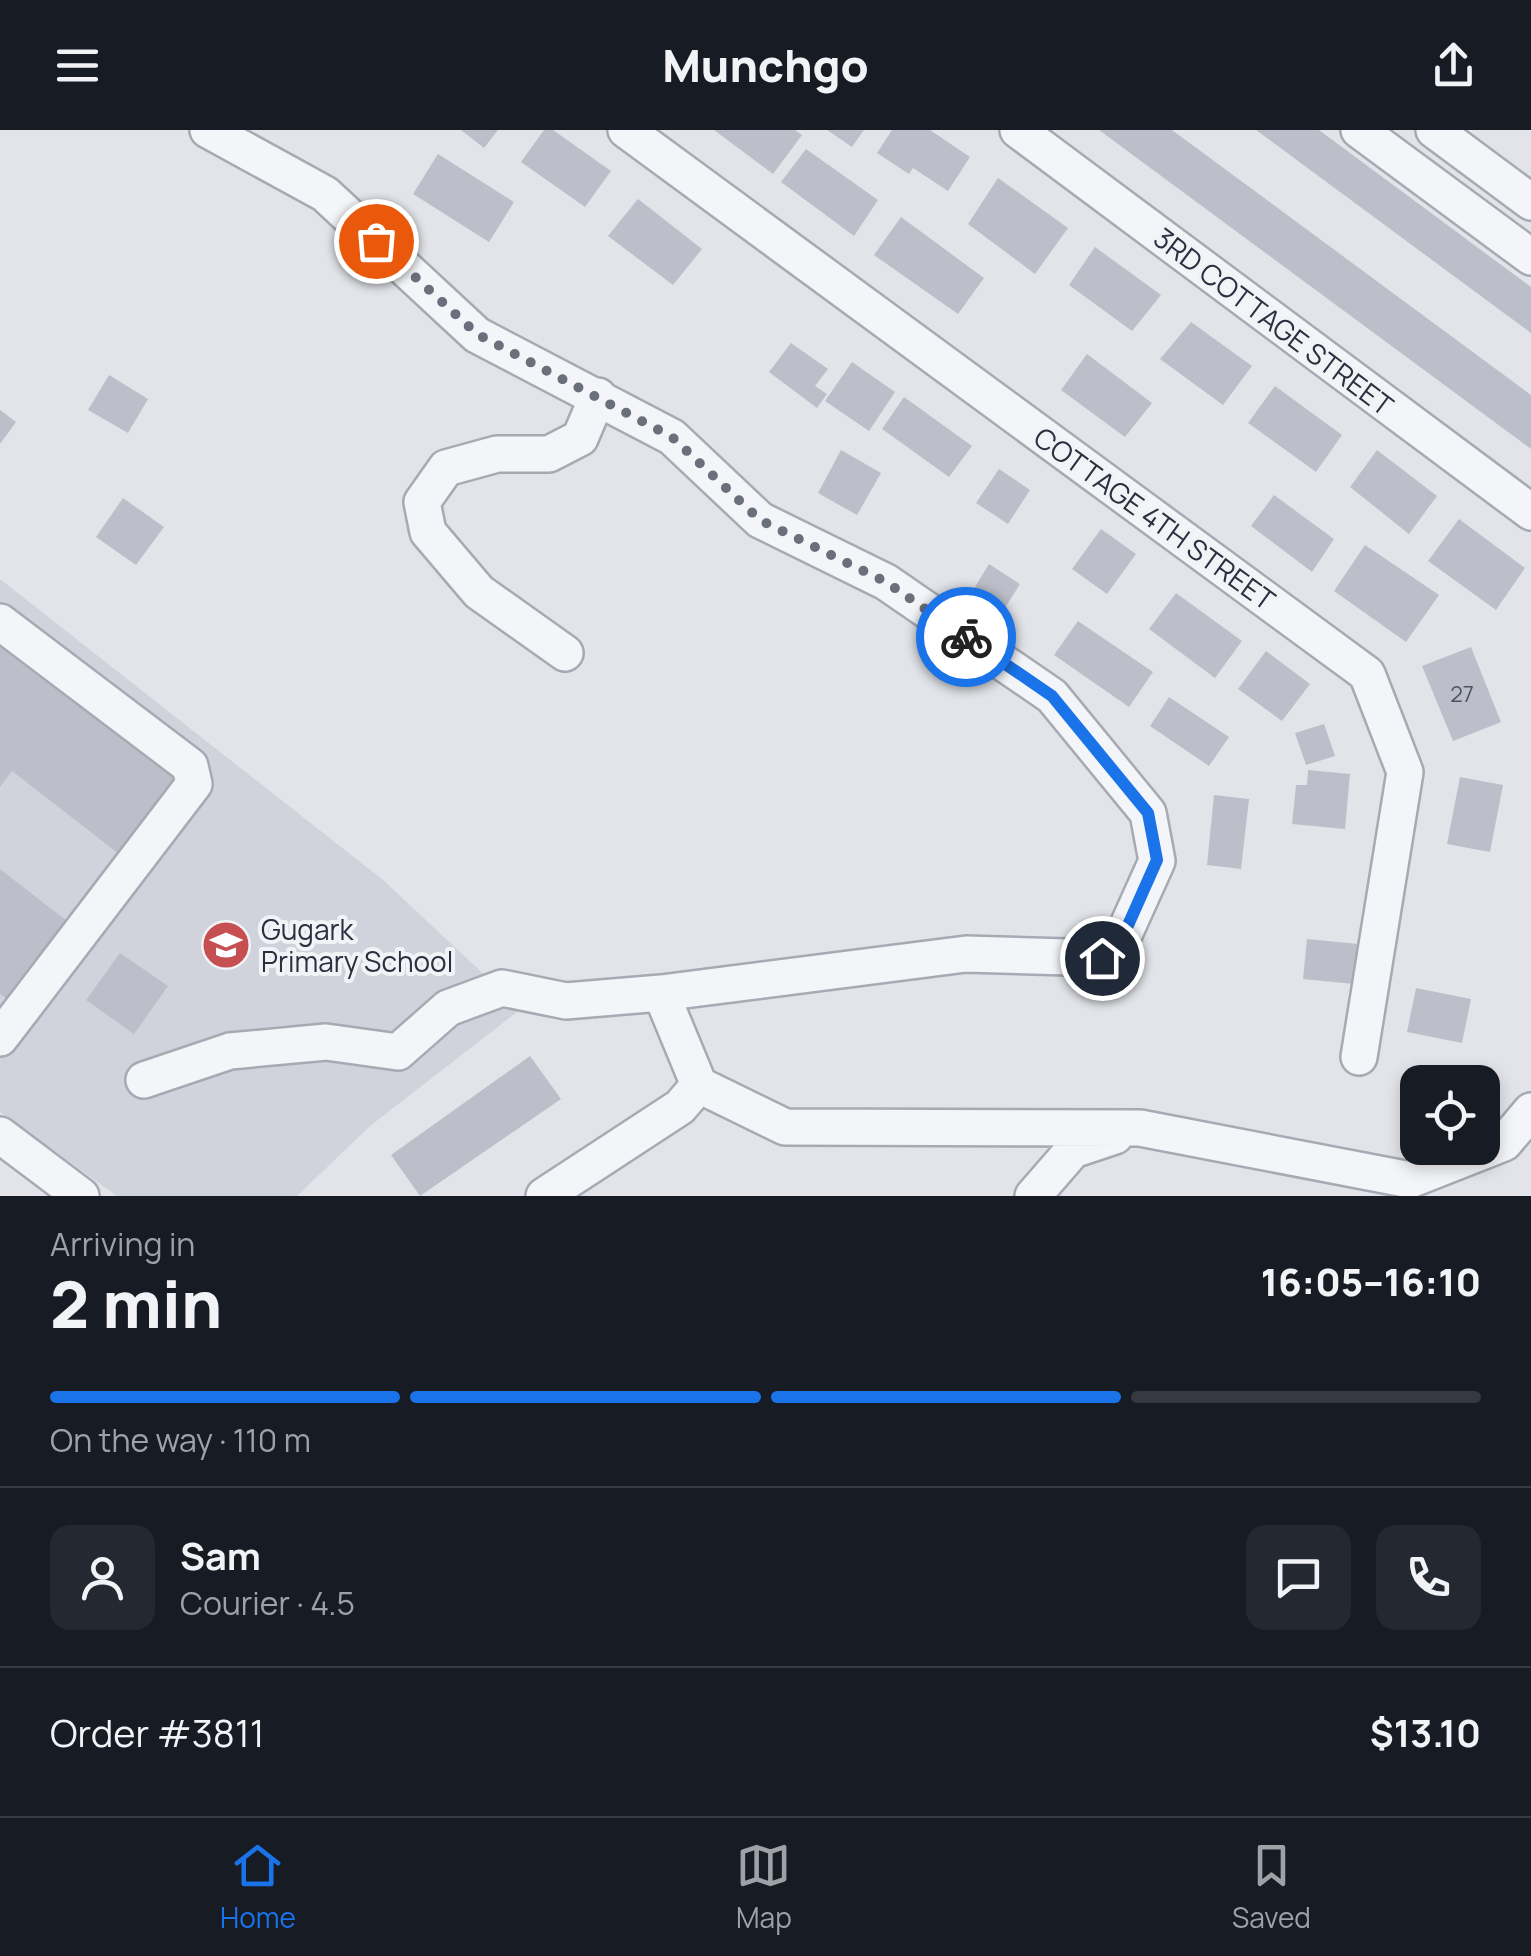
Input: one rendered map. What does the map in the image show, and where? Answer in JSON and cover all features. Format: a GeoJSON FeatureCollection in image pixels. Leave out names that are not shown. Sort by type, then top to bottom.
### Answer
{"type":"FeatureCollection","features":[{"type":"Feature","properties":{"kind":"street"},"geometry":{"type":"LineString","coordinates":[[144,1080],[230,1050],[326,1042],[398,1052],[448,1008],[502,988],[566,1001],[661,993],[966,954],[1102,958],[1125,932],[1157,860],[1148,813],[1052,696],[886,582],[760,520],[672,437],[477,334],[325,194],[208,130]]}},
{"type":"Feature","properties":{"kind":"street","name":"СOTTAGE 4TH STREET"},"geometry":{"type":"LineString","coordinates":[[626,130],[1367,674],[1405,772],[1359,1056]]}},
{"type":"Feature","properties":{"kind":"street","name":"3RD COTTAGE STREET"},"geometry":{"type":"LineString","coordinates":[[1018,130],[1531,512]]}},
{"type":"Feature","properties":{"kind":"street"},"geometry":{"type":"LineString","coordinates":[[1359,130],[1531,257]]}},
{"type":"Feature","properties":{"kind":"street"},"geometry":{"type":"LineString","coordinates":[[1434,130],[1531,202]]}},
{"type":"Feature","properties":{"kind":"street"},"geometry":{"type":"LineString","coordinates":[[565,653],[479,592],[428,532],[422,502],[446,468],[496,454],[549,454],[580,438],[598,396]]}},
{"type":"Feature","properties":{"kind":"street"},"geometry":{"type":"LineString","coordinates":[[0,622],[190,766],[194,784],[0,1038]]}},
{"type":"Feature","properties":{"kind":"street"},"geometry":{"type":"LineString","coordinates":[[661,993],[699,1085],[785,1127],[1140,1128],[1410,1180],[1504,1144],[1531,1112]]}},
{"type":"Feature","properties":{"kind":"street"},"geometry":{"type":"LineString","coordinates":[[544,1196],[680,1106],[699,1085]]}},
{"type":"Feature","properties":{"kind":"street"},"geometry":{"type":"LineString","coordinates":[[1034,1196],[1073,1150],[1140,1128]]}},
{"type":"Feature","properties":{"kind":"street"},"geometry":{"type":"LineString","coordinates":[[0,1135],[81,1196]]}},
{"type":"Feature","properties":{"kind":"shaded area","name":"Gugark Primary School"},"geometry":{"type":"Polygon","coordinates":[[[0,579],[383,880],[521,1009],[370,1126],[297,1196],[117,1196],[0,1112],[0,579]]]}},
{"type":"Feature","properties":{"kind":"building"},"geometry":{"type":"Polygon","coordinates":[[[461,130],[498,130],[484,148],[461,130]]]}},
{"type":"Feature","properties":{"kind":"building"},"geometry":{"type":"Polygon","coordinates":[[[544,130],[553,130],[611,171],[585,207],[521,162],[544,130]]]}},
{"type":"Feature","properties":{"kind":"building"},"geometry":{"type":"Polygon","coordinates":[[[714,130],[795,130],[802,135],[773,174],[714,130]]]}},
{"type":"Feature","properties":{"kind":"building"},"geometry":{"type":"Polygon","coordinates":[[[827,130],[864,130],[852,147],[827,130]]]}},
{"type":"Feature","properties":{"kind":"building"},"geometry":{"type":"Polygon","coordinates":[[[892,130],[930,130],[970,157],[948,191],[913,168],[909,174],[877,153],[892,130]]]}},
{"type":"Feature","properties":{"kind":"building"},"geometry":{"type":"Polygon","coordinates":[[[1099,130],[1172,130],[1531,395],[1531,449],[1099,130]]]}},
{"type":"Feature","properties":{"kind":"building"},"geometry":{"type":"Polygon","coordinates":[[[1256,130],[1319,130],[1531,287],[1531,333],[1256,130]]]}},
{"type":"Feature","properties":{"kind":"building"},"geometry":{"type":"Polygon","coordinates":[[[806,149],[878,200],[854,236],[781,182],[806,149]]]}},
{"type":"Feature","properties":{"kind":"building"},"geometry":{"type":"Polygon","coordinates":[[[438,154],[514,202],[489,242],[413,194],[438,154]]]}},
{"type":"Feature","properties":{"kind":"building"},"geometry":{"type":"Polygon","coordinates":[[[998,178],[1068,228],[1035,274],[968,224],[998,178]]]}},
{"type":"Feature","properties":{"kind":"building"},"geometry":{"type":"Polygon","coordinates":[[[638,199],[702,249],[673,285],[608,236],[638,199]]]}},
{"type":"Feature","properties":{"kind":"building"},"geometry":{"type":"Polygon","coordinates":[[[901,217],[984,278],[958,314],[874,255],[901,217]]]}},
{"type":"Feature","properties":{"kind":"building"},"geometry":{"type":"Polygon","coordinates":[[[1095,247],[1161,295],[1132,331],[1069,285],[1095,247]]]}},
{"type":"Feature","properties":{"kind":"building"},"geometry":{"type":"Polygon","coordinates":[[[1191,322],[1252,366],[1223,405],[1160,359],[1191,322]]]}},
{"type":"Feature","properties":{"kind":"building"},"geometry":{"type":"Polygon","coordinates":[[[791,343],[828,369],[815,386],[827,394],[817,408],[769,372],[791,343]]]}},
{"type":"Feature","properties":{"kind":"building"},"geometry":{"type":"Polygon","coordinates":[[[1087,354],[1152,403],[1125,437],[1061,390],[1087,354]]]}},
{"type":"Feature","properties":{"kind":"building"},"geometry":{"type":"Polygon","coordinates":[[[852,362],[895,392],[869,431],[825,401],[852,362]]]}},
{"type":"Feature","properties":{"kind":"building"},"geometry":{"type":"Polygon","coordinates":[[[109,375],[148,399],[128,433],[88,410],[109,375]]]}},
{"type":"Feature","properties":{"kind":"building"},"geometry":{"type":"Polygon","coordinates":[[[1275,386],[1342,435],[1316,472],[1248,423],[1275,386]]]}},
{"type":"Feature","properties":{"kind":"building"},"geometry":{"type":"Polygon","coordinates":[[[904,397],[972,446],[949,477],[882,429],[904,397]]]}},
{"type":"Feature","properties":{"kind":"building"},"geometry":{"type":"Polygon","coordinates":[[[0,410],[16,422],[0,444],[0,410]]]}},
{"type":"Feature","properties":{"kind":"building"},"geometry":{"type":"Polygon","coordinates":[[[841,450],[881,473],[857,515],[818,493],[841,450]]]}},
{"type":"Feature","properties":{"kind":"building"},"geometry":{"type":"Polygon","coordinates":[[[1377,450],[1437,496],[1409,534],[1350,487],[1377,450]]]}},
{"type":"Feature","properties":{"kind":"building"},"geometry":{"type":"Polygon","coordinates":[[[999,469],[1030,490],[1008,524],[976,503],[999,469]]]}},
{"type":"Feature","properties":{"kind":"building"},"geometry":{"type":"Polygon","coordinates":[[[1274,495],[1334,539],[1312,572],[1251,526],[1274,495]]]}},
{"type":"Feature","properties":{"kind":"building"},"geometry":{"type":"Polygon","coordinates":[[[123,498],[164,527],[136,565],[96,537],[123,498]]]}},
{"type":"Feature","properties":{"kind":"building"},"geometry":{"type":"Polygon","coordinates":[[[1459,519],[1525,568],[1496,610],[1428,561],[1459,519]]]}},
{"type":"Feature","properties":{"kind":"building"},"geometry":{"type":"Polygon","coordinates":[[[1101,529],[1136,554],[1107,594],[1072,569],[1101,529]]]}},
{"type":"Feature","properties":{"kind":"building"},"geometry":{"type":"Polygon","coordinates":[[[1365,545],[1439,595],[1406,642],[1334,591],[1365,545]]]}},
{"type":"Feature","properties":{"kind":"building"},"geometry":{"type":"Polygon","coordinates":[[[989,564],[1020,584],[1001,614],[970,595],[989,564]]]}},
{"type":"Feature","properties":{"kind":"building"},"geometry":{"type":"Polygon","coordinates":[[[1176,593],[1242,641],[1215,678],[1149,629],[1176,593]]]}},
{"type":"Feature","properties":{"kind":"building"},"geometry":{"type":"Polygon","coordinates":[[[1078,621],[1153,672],[1129,707],[1054,655],[1078,621]]]}},
{"type":"Feature","properties":{"kind":"building"},"geometry":{"type":"Polygon","coordinates":[[[0,641],[178,778],[119,854],[12,771],[0,787],[0,641]]]}},
{"type":"Feature","properties":{"kind":"building"},"geometry":{"type":"Polygon","coordinates":[[[1471,647],[1501,722],[1453,741],[1422,666],[1471,647]]]}},
{"type":"Feature","properties":{"kind":"building"},"geometry":{"type":"Polygon","coordinates":[[[1266,651],[1310,684],[1282,721],[1238,689],[1266,651]]]}},
{"type":"Feature","properties":{"kind":"building"},"geometry":{"type":"Polygon","coordinates":[[[1169,697],[1229,737],[1209,766],[1150,726],[1169,697]]]}},
{"type":"Feature","properties":{"kind":"building"},"geometry":{"type":"Polygon","coordinates":[[[1324,724],[1335,756],[1306,765],[1295,733],[1324,724]]]}},
{"type":"Feature","properties":{"kind":"building"},"geometry":{"type":"Polygon","coordinates":[[[1308,770],[1350,774],[1345,829],[1292,824],[1296,785],[1307,785],[1308,770]]]}},
{"type":"Feature","properties":{"kind":"building"},"geometry":{"type":"Polygon","coordinates":[[[1460,777],[1503,785],[1490,852],[1447,844],[1460,777]]]}},
{"type":"Feature","properties":{"kind":"building"},"geometry":{"type":"Polygon","coordinates":[[[1214,795],[1249,799],[1241,869],[1207,865],[1214,795]]]}},
{"type":"Feature","properties":{"kind":"building"},"geometry":{"type":"Polygon","coordinates":[[[0,869],[67,921],[7,999],[0,994],[0,869]]]}},
{"type":"Feature","properties":{"kind":"building"},"geometry":{"type":"Polygon","coordinates":[[[1307,939],[1358,944],[1354,984],[1303,979],[1307,939]]]}},
{"type":"Feature","properties":{"kind":"building"},"geometry":{"type":"Polygon","coordinates":[[[120,953],[168,986],[134,1034],[86,1000],[120,953]]]}},
{"type":"Feature","properties":{"kind":"building"},"geometry":{"type":"Polygon","coordinates":[[[1416,988],[1471,999],[1462,1043],[1407,1032],[1416,988]]]}},
{"type":"Feature","properties":{"kind":"building"},"geometry":{"type":"Polygon","coordinates":[[[530,1056],[561,1099],[420,1196],[391,1155],[530,1056]]]}},
{"type":"Feature","properties":{"kind":"way so far"},"geometry":{"type":"LineString","coordinates":[[376,241],[477,334],[672,437],[760,520],[886,582],[966,637]]}},
{"type":"Feature","properties":{"kind":"place","name":"Gugark Primary School"},"geometry":{"type":"Point","coordinates":[226,945]}},
{"type":"Feature","properties":{"kind":"route"},"geometry":{"type":"LineString","coordinates":[[966,637],[1052,696],[1148,813],[1157,860],[1125,932],[1102,958]]}}]}
